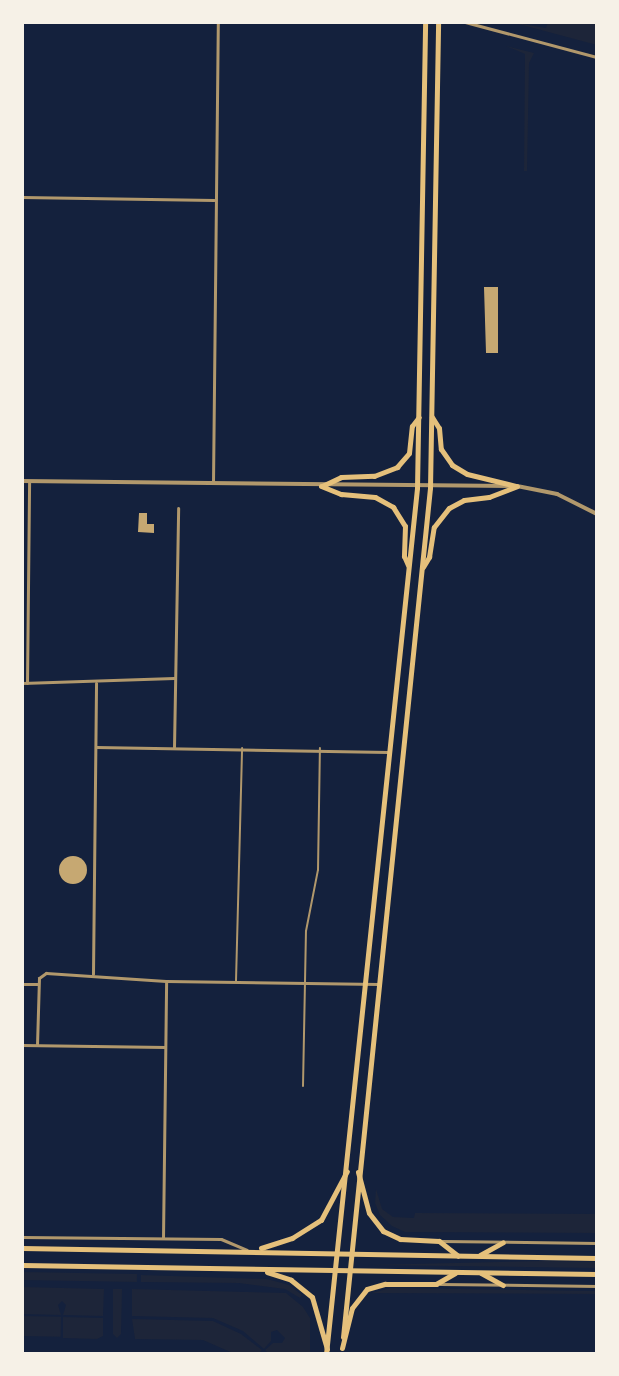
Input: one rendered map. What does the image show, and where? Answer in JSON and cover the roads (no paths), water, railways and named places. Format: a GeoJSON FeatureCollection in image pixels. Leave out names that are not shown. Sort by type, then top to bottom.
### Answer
{"type":"FeatureCollection","features":[{"type":"Feature","properties":{"kind":"main road"},"geometry":{"type":"LineString","coordinates":[[326,1352],[417,488],[425,22]]}},
{"type":"Feature","properties":{"kind":"main road"},"geometry":{"type":"LineString","coordinates":[[342,1351],[430,488],[438,22]]}},
{"type":"Feature","properties":{"kind":"main road"},"geometry":{"type":"LineString","coordinates":[[321,486],[341,477],[382,475],[400,465],[409,453],[412,426],[419,417]]}},
{"type":"Feature","properties":{"kind":"main road"},"geometry":{"type":"LineString","coordinates":[[432,417],[439,428],[441,449],[453,466],[470,475],[517,486]]}},
{"type":"Feature","properties":{"kind":"main road"},"geometry":{"type":"LineString","coordinates":[[321,486],[341,494],[375,497],[393,507],[405,526],[404,556],[410,568]]}},
{"type":"Feature","properties":{"kind":"main road"},"geometry":{"type":"LineString","coordinates":[[422,569],[429,557],[434,527],[451,506],[517,486]]}},
{"type":"Feature","properties":{"kind":"main road"},"geometry":{"type":"LineString","coordinates":[[255,1250],[292,1238],[321,1220],[347,1171]]}},
{"type":"Feature","properties":{"kind":"main road"},"geometry":{"type":"LineString","coordinates":[[358,1172],[369,1213],[383,1231],[400,1239],[439,1241],[459,1256]]}},
{"type":"Feature","properties":{"kind":"main road"},"geometry":{"type":"LineString","coordinates":[[477,1257],[503,1242]]}},
{"type":"Feature","properties":{"kind":"main road"},"geometry":{"type":"LineString","coordinates":[[22,1248],[597,1258]]}},
{"type":"Feature","properties":{"kind":"main road"},"geometry":{"type":"LineString","coordinates":[[22,1265],[597,1274]]}},
{"type":"Feature","properties":{"kind":"main road"},"geometry":{"type":"LineString","coordinates":[[259,1269],[291,1280],[312,1297],[326,1352]]}},
{"type":"Feature","properties":{"kind":"main road"},"geometry":{"type":"LineString","coordinates":[[342,1351],[352,1308],[367,1289],[385,1284],[436,1284],[456,1272]]}},
{"type":"Feature","properties":{"kind":"main road"},"geometry":{"type":"LineString","coordinates":[[480,1273],[503,1285]]}},
{"type":"Feature","properties":{"kind":"street"},"geometry":{"type":"LineString","coordinates":[[213,483],[218,22]]}},
{"type":"Feature","properties":{"kind":"street"},"geometry":{"type":"LineString","coordinates":[[465,22],[597,57]]}},
{"type":"Feature","properties":{"kind":"street"},"geometry":{"type":"LineString","coordinates":[[22,197],[216,200]]}},
{"type":"Feature","properties":{"kind":"street"},"geometry":{"type":"LineString","coordinates":[[22,481],[417,488],[517,486],[557,494],[597,514]]}},
{"type":"Feature","properties":{"kind":"street"},"geometry":{"type":"LineString","coordinates":[[29,481],[25,683],[175,678]]}},
{"type":"Feature","properties":{"kind":"street"},"geometry":{"type":"LineString","coordinates":[[174,747],[178,508]]}},
{"type":"Feature","properties":{"kind":"street"},"geometry":{"type":"LineString","coordinates":[[93,974],[96,683]]}},
{"type":"Feature","properties":{"kind":"street"},"geometry":{"type":"LineString","coordinates":[[96,747],[320,748],[390,752]]}},
{"type":"Feature","properties":{"kind":"street"},"geometry":{"type":"LineString","coordinates":[[37,1045],[40,976],[46,973],[166,981],[380,985]]}},
{"type":"Feature","properties":{"kind":"street"},"geometry":{"type":"LineString","coordinates":[[163,1238],[166,981]]}},
{"type":"Feature","properties":{"kind":"street"},"geometry":{"type":"LineString","coordinates":[[22,984],[39,984]]}},
{"type":"Feature","properties":{"kind":"street"},"geometry":{"type":"LineString","coordinates":[[22,1045],[165,1047]]}},
{"type":"Feature","properties":{"kind":"street"},"geometry":{"type":"LineString","coordinates":[[22,1237],[221,1239],[247,1250]]}},
{"type":"Feature","properties":{"kind":"street"},"geometry":{"type":"LineString","coordinates":[[439,1241],[597,1243]]}},
{"type":"Feature","properties":{"kind":"street"},"geometry":{"type":"LineString","coordinates":[[436,1284],[597,1286]]}},
{"type":"Feature","properties":{"kind":"lane"},"geometry":{"type":"LineString","coordinates":[[236,981],[242,748]]}},
{"type":"Feature","properties":{"kind":"lane"},"geometry":{"type":"LineString","coordinates":[[303,1086],[306,931],[318,870],[320,748]]}}]}
